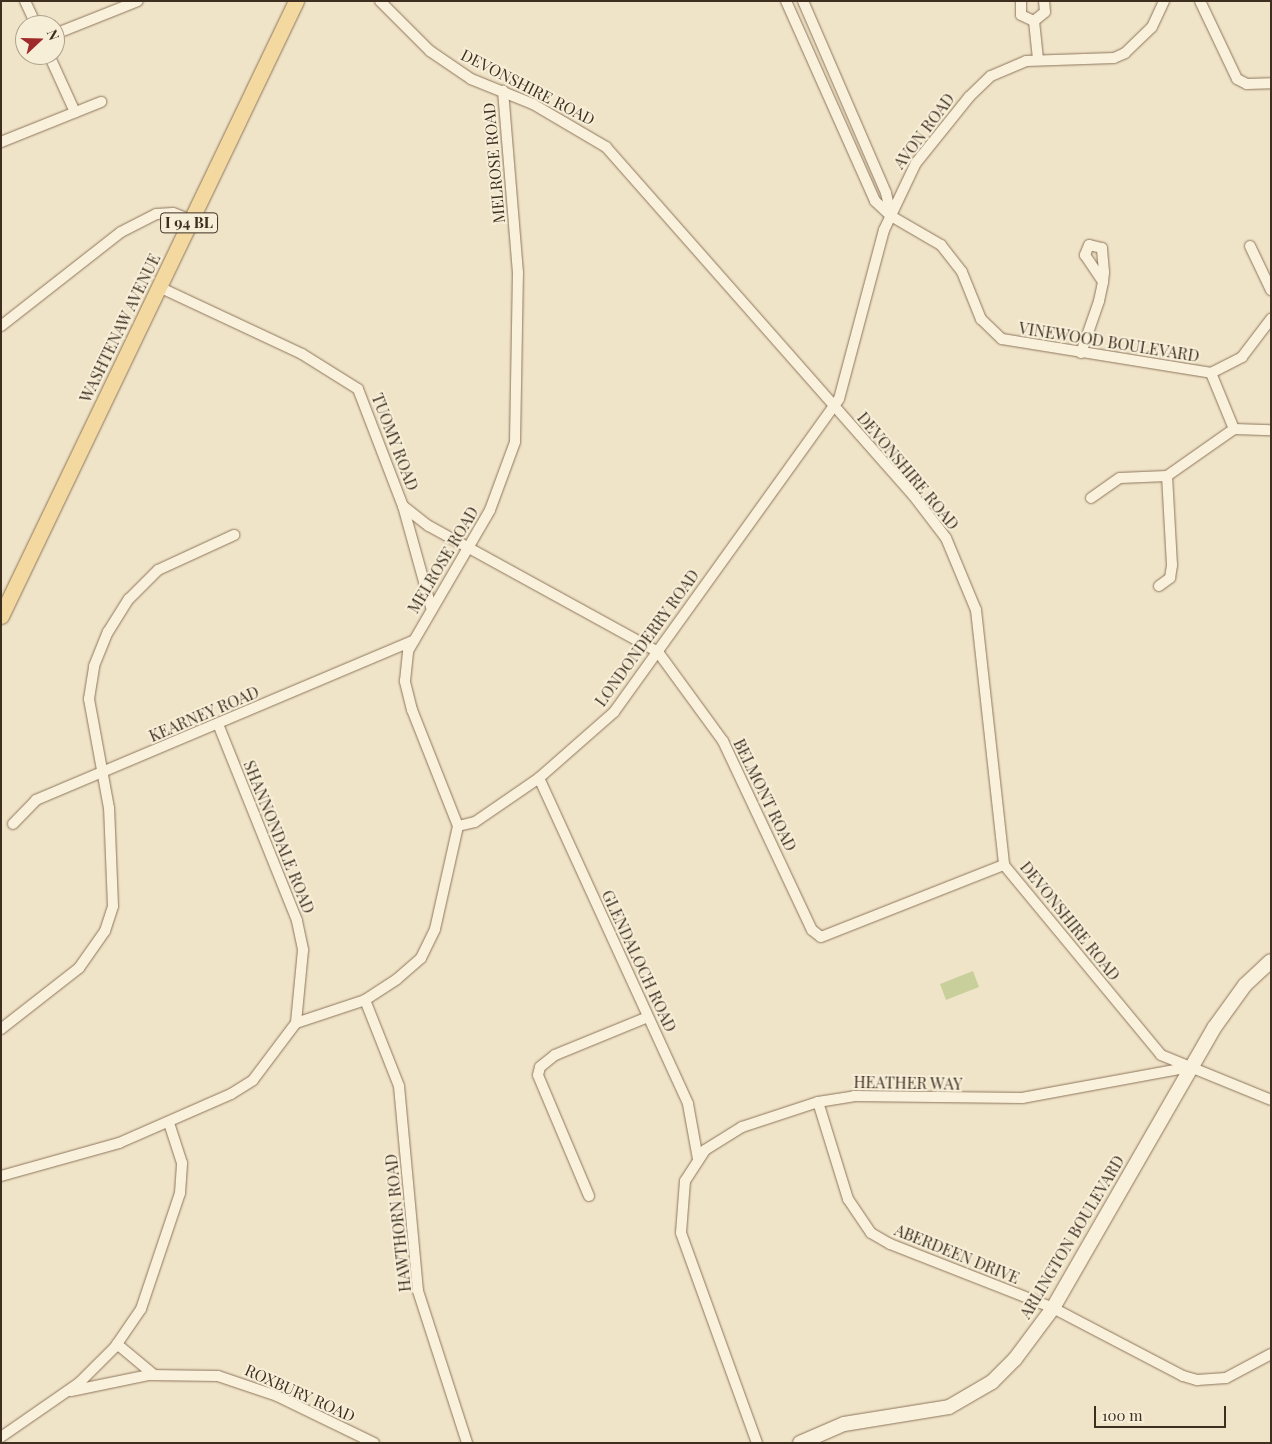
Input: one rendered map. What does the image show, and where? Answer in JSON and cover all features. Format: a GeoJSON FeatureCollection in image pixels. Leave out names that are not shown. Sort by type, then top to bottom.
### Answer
{"type":"FeatureCollection","features":[{"type":"Feature","properties":{"kind":"main road","name":"WASHTENAW AVENUE"},"geometry":{"type":"LineString","coordinates":[[1,616],[296,1]]}},
{"type":"Feature","properties":{"kind":"street"},"geometry":{"type":"LineString","coordinates":[[25,1],[31,15]]}},
{"type":"Feature","properties":{"kind":"street"},"geometry":{"type":"LineString","coordinates":[[65,30],[138,1]]}},
{"type":"Feature","properties":{"kind":"street","name":"DEVONSHIRE ROAD"},"geometry":{"type":"LineString","coordinates":[[380,1],[430,51],[471,79],[503,91],[591,135],[606,147],[913,495],[946,538],[963,569],[976,610],[1004,865],[1161,1055],[1271,1100]]}},
{"type":"Feature","properties":{"kind":"street","name":"VINEWOOD BOULEVARD"},"geometry":{"type":"LineString","coordinates":[[786,1],[875,201],[891,216],[931,237],[949,253],[962,272],[981,319],[1002,340],[1211,373],[1242,357],[1271,320]]}},
{"type":"Feature","properties":{"kind":"street"},"geometry":{"type":"LineString","coordinates":[[803,1],[886,194],[891,216]]}},
{"type":"Feature","properties":{"kind":"street"},"geometry":{"type":"LineString","coordinates":[[1021,1],[1021,14],[1034,21]]}},
{"type":"Feature","properties":{"kind":"street"},"geometry":{"type":"LineString","coordinates":[[1034,21],[1043,16],[1044,1]]}},
{"type":"Feature","properties":{"kind":"street","name":"AVON ROAD"},"geometry":{"type":"LineString","coordinates":[[833,406],[845,384],[884,230],[916,163],[969,97],[1003,69],[1038,60],[1081,60],[1124,53],[1152,27],[1164,1]]}},
{"type":"Feature","properties":{"kind":"street"},"geometry":{"type":"LineString","coordinates":[[1200,1],[1237,79],[1247,84],[1271,84]]}},
{"type":"Feature","properties":{"kind":"street"},"geometry":{"type":"LineString","coordinates":[[1034,21],[1038,60]]}},
{"type":"Feature","properties":{"kind":"street"},"geometry":{"type":"LineString","coordinates":[[53,65],[74,112]]}},
{"type":"Feature","properties":{"kind":"street","name":"MELROSE ROAD"},"geometry":{"type":"LineString","coordinates":[[458,826],[412,710],[405,681],[414,640],[431,607],[470,549],[505,477],[515,442],[519,396],[518,273],[503,91]]}},
{"type":"Feature","properties":{"kind":"street"},"geometry":{"type":"LineString","coordinates":[[1,142],[101,102]]}},
{"type":"Feature","properties":{"kind":"street"},"geometry":{"type":"LineString","coordinates":[[1,326],[29,300],[128,228],[165,213],[191,220]]}},
{"type":"Feature","properties":{"kind":"street"},"geometry":{"type":"LineString","coordinates":[[1250,246],[1271,290]]}},
{"type":"Feature","properties":{"kind":"street"},"geometry":{"type":"LineString","coordinates":[[1081,353],[1103,282]]}},
{"type":"Feature","properties":{"kind":"street","name":"TUOMY ROAD"},"geometry":{"type":"LineString","coordinates":[[159,287],[302,354],[358,389],[403,506],[431,607]]}},
{"type":"Feature","properties":{"kind":"street"},"geometry":{"type":"LineString","coordinates":[[1211,373],[1234,429]]}},
{"type":"Feature","properties":{"kind":"street","name":"LONDONDERRY ROAD"},"geometry":{"type":"LineString","coordinates":[[458,826],[475,822],[539,778],[614,712],[833,406]]}},
{"type":"Feature","properties":{"kind":"street"},"geometry":{"type":"LineString","coordinates":[[1091,498],[1120,478],[1167,476],[1234,429],[1271,430]]}},
{"type":"Feature","properties":{"kind":"street"},"geometry":{"type":"LineString","coordinates":[[1158,586],[1170,578],[1172,565],[1167,476]]}},
{"type":"Feature","properties":{"kind":"street","name":"BELMONT ROAD"},"geometry":{"type":"LineString","coordinates":[[403,506],[470,549],[658,652],[723,741],[812,930],[821,937],[1004,865]]}},
{"type":"Feature","properties":{"kind":"street"},"geometry":{"type":"LineString","coordinates":[[1,1030],[79,968],[106,931],[113,906],[114,864],[101,774],[93,739],[89,699],[94,666],[108,632],[130,599],[158,570],[234,535]]}},
{"type":"Feature","properties":{"kind":"street","name":"KEARNEY ROAD"},"geometry":{"type":"LineString","coordinates":[[13,824],[36,800],[414,640]]}},
{"type":"Feature","properties":{"kind":"street","name":"SHANNONDALE ROAD"},"geometry":{"type":"LineString","coordinates":[[218,724],[297,921],[303,950],[296,1024]]}},
{"type":"Feature","properties":{"kind":"street","name":"GLENDALOCH ROAD"},"geometry":{"type":"LineString","coordinates":[[539,778],[688,1104],[698,1159]]}},
{"type":"Feature","properties":{"kind":"street"},"geometry":{"type":"LineString","coordinates":[[1,1176],[70,1159],[169,1123],[253,1080],[296,1024],[365,1000],[421,958],[435,929],[458,826]]}},
{"type":"Feature","properties":{"kind":"street","name":"ARLINGTON BOULEVARD"},"geometry":{"type":"LineString","coordinates":[[800,1443],[844,1424],[932,1412],[970,1398],[1014,1359],[1053,1308],[1233,999],[1271,961]]}},
{"type":"Feature","properties":{"kind":"street","name":"HAWTHORN ROAD"},"geometry":{"type":"LineString","coordinates":[[365,1000],[399,1086],[418,1291],[467,1443]]}},
{"type":"Feature","properties":{"kind":"street"},"geometry":{"type":"LineString","coordinates":[[589,1196],[538,1075],[540,1067],[555,1055],[648,1016]]}},
{"type":"Feature","properties":{"kind":"street","name":"HEATHER WAY"},"geometry":{"type":"LineString","coordinates":[[757,1443],[685,1252],[680,1202],[698,1159],[721,1137],[742,1127],[818,1102],[854,1096],[1022,1098],[1192,1067]]}},
{"type":"Feature","properties":{"kind":"street","name":"ABERDEEN DRIVE"},"geometry":{"type":"LineString","coordinates":[[818,1102],[848,1199],[870,1233],[1053,1308],[1197,1380],[1226,1378],[1271,1354]]}},
{"type":"Feature","properties":{"kind":"street"},"geometry":{"type":"LineString","coordinates":[[1,1437],[68,1391],[117,1344],[142,1309],[180,1193],[182,1163],[169,1123]]}},
{"type":"Feature","properties":{"kind":"street"},"geometry":{"type":"LineString","coordinates":[[117,1344],[153,1374]]}},
{"type":"Feature","properties":{"kind":"street","name":"ROXBURY ROAD"},"geometry":{"type":"LineString","coordinates":[[68,1391],[153,1374],[192,1373],[244,1382],[374,1443]]}},
{"type":"Feature","properties":{"kind":"green space"},"geometry":{"type":"Polygon","coordinates":[[[973,971],[979,987],[946,1000],[940,984],[973,971]]]}}]}
